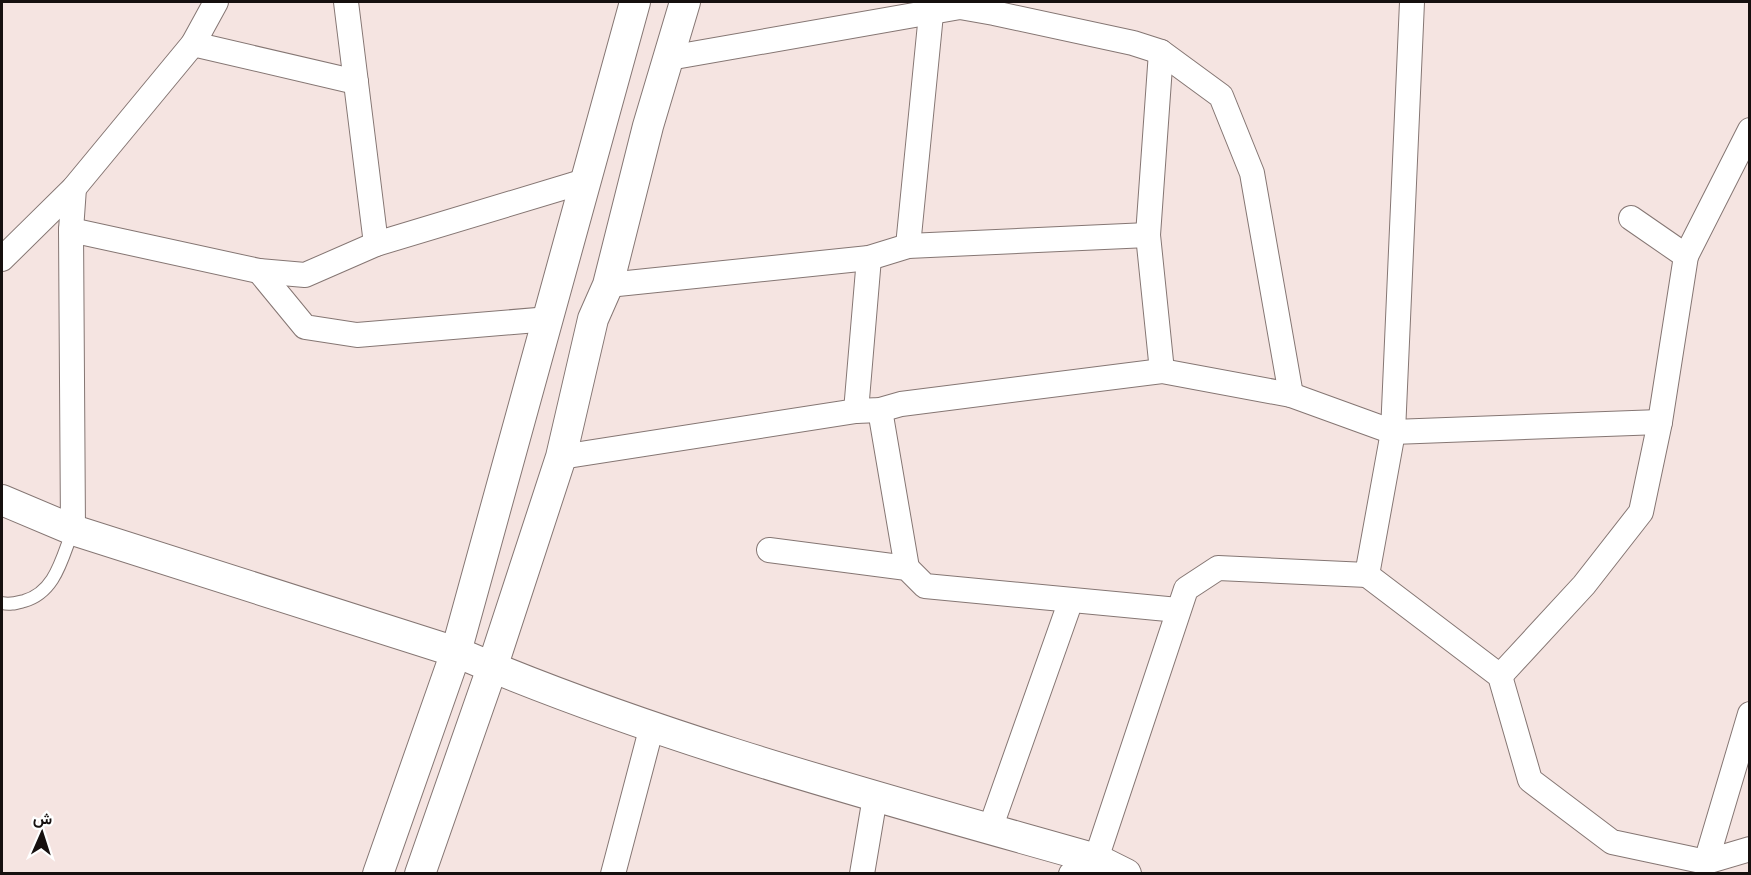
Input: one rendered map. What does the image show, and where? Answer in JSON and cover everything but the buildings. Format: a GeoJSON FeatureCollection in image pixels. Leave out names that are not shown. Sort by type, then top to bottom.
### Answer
{"type":"FeatureCollection","features":[{"type":"Feature","properties":{"kind":"street"},"geometry":{"type":"LineString","coordinates":[[2,259],[74,188],[193,44],[216,2]]}},
{"type":"Feature","properties":{"kind":"street"},"geometry":{"type":"LineString","coordinates":[[346,2],[376,244]]}},
{"type":"Feature","properties":{"kind":"street"},"geometry":{"type":"LineString","coordinates":[[378,873],[456,652],[636,2]]}},
{"type":"Feature","properties":{"kind":"street"},"geometry":{"type":"LineString","coordinates":[[420,873],[492,668],[561,457],[593,319],[608,285],[648,126],[685,2]]}},
{"type":"Feature","properties":{"kind":"street"},"geometry":{"type":"LineString","coordinates":[[1367,575],[1393,432],[1412,2]]}},
{"type":"Feature","properties":{"kind":"street"},"geometry":{"type":"LineString","coordinates":[[669,58],[932,14],[961,4],[1133,43],[1161,52],[1221,96],[1252,173],[1291,395]]}},
{"type":"Feature","properties":{"kind":"street"},"geometry":{"type":"LineString","coordinates":[[908,246],[932,14]]}},
{"type":"Feature","properties":{"kind":"street"},"geometry":{"type":"LineString","coordinates":[[193,44],[356,82]]}},
{"type":"Feature","properties":{"kind":"street"},"geometry":{"type":"LineString","coordinates":[[1161,52],[1148,236],[1162,371]]}},
{"type":"Feature","properties":{"kind":"street"},"geometry":{"type":"LineString","coordinates":[[1500,676],[1584,585],[1641,512],[1660,422],[1686,256],[1749,130]]}},
{"type":"Feature","properties":{"kind":"street"},"geometry":{"type":"LineString","coordinates":[[71,230],[259,271],[306,275],[376,244],[585,181]]}},
{"type":"Feature","properties":{"kind":"street"},"geometry":{"type":"LineString","coordinates":[[73,530],[71,230],[74,188]]}},
{"type":"Feature","properties":{"kind":"street"},"geometry":{"type":"LineString","coordinates":[[1631,218],[1686,256]]}},
{"type":"Feature","properties":{"kind":"street"},"geometry":{"type":"LineString","coordinates":[[608,285],[869,258],[908,246],[1148,236]]}},
{"type":"Feature","properties":{"kind":"street"},"geometry":{"type":"LineString","coordinates":[[856,411],[869,258]]}},
{"type":"Feature","properties":{"kind":"street"},"geometry":{"type":"LineString","coordinates":[[259,271],[305,327],[357,335],[549,319]]}},
{"type":"Feature","properties":{"kind":"street"},"geometry":{"type":"LineString","coordinates":[[561,457],[856,411],[880,410],[901,404],[1162,371],[1291,395],[1393,432],[1660,422]]}},
{"type":"Feature","properties":{"kind":"street"},"geometry":{"type":"LineString","coordinates":[[880,410],[907,568],[925,586],[1178,610]]}},
{"type":"Feature","properties":{"kind":"street"},"geometry":{"type":"LineString","coordinates":[[2,500],[73,530],[456,652],[492,668],[652,726],[875,797],[990,829],[1083,866],[1126,873]]}},
{"type":"Feature","properties":{"kind":"street"},"geometry":{"type":"LineString","coordinates":[[769,550],[907,568]]}},
{"type":"Feature","properties":{"kind":"street"},"geometry":{"type":"LineString","coordinates":[[1083,866],[1186,589],[1218,568],[1367,575],[1500,676],[1530,780],[1612,842],[1706,862],[1749,849]]}},
{"type":"Feature","properties":{"kind":"street"},"geometry":{"type":"LineString","coordinates":[[990,829],[1071,600]]}},
{"type":"Feature","properties":{"kind":"street"},"geometry":{"type":"LineString","coordinates":[[1706,862],[1749,714]]}},
{"type":"Feature","properties":{"kind":"street"},"geometry":{"type":"LineString","coordinates":[[613,873],[652,726]]}},
{"type":"Feature","properties":{"kind":"street"},"geometry":{"type":"LineString","coordinates":[[862,873],[875,797]]}},
{"type":"Feature","properties":{"kind":"lane"},"geometry":{"type":"LineString","coordinates":[[2,603],[9,605],[36,597],[53,581],[73,530]]}}]}
